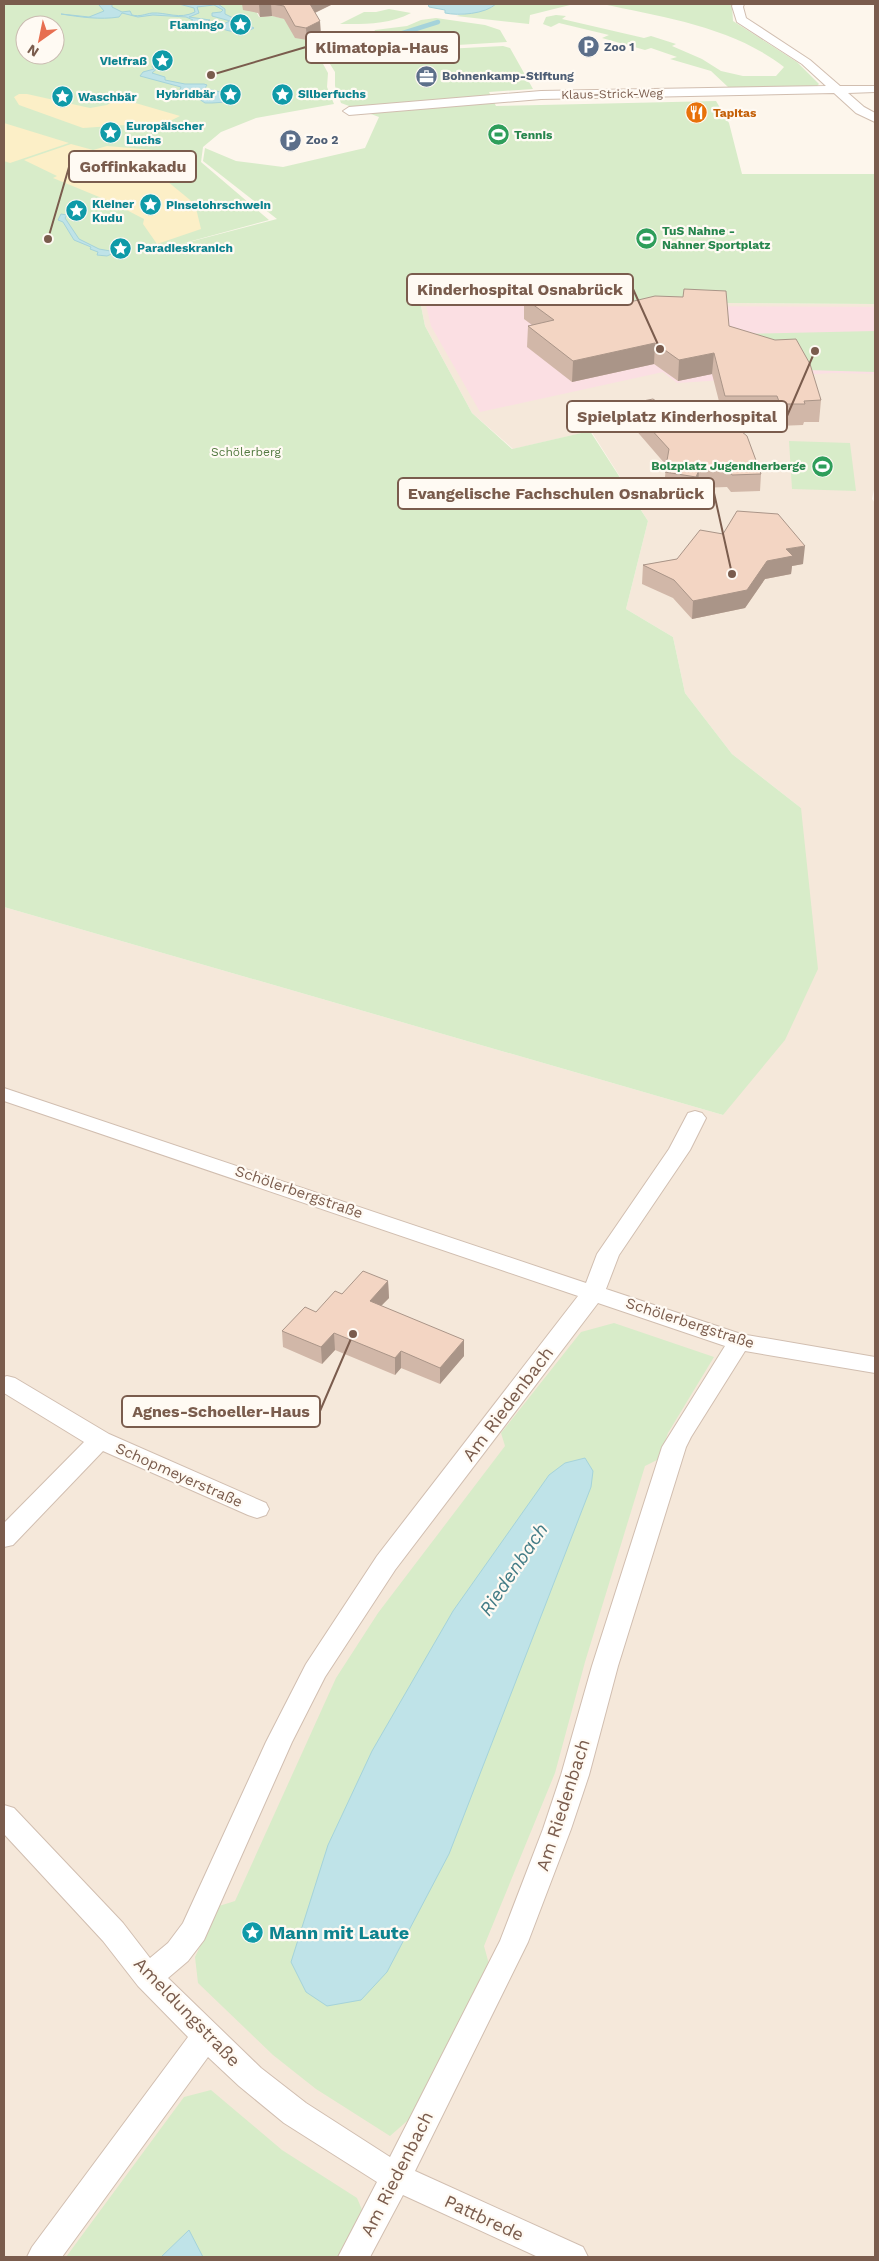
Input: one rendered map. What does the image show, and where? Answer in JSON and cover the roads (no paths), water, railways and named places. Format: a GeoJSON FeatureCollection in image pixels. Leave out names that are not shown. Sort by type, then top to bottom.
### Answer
{"type":"FeatureCollection","features":[{"type":"Feature","properties":{"kind":"street"},"geometry":{"type":"LineString","coordinates":[[739,4],[737,6],[741,20],[806,62],[860,110],[875,118]]}},
{"type":"Feature","properties":{"kind":"street","name":"Klaus-Strick-Weg"},"geometry":{"type":"LineString","coordinates":[[349,111],[472,99],[552,94],[875,89]]}},
{"type":"Feature","properties":{"kind":"street","name":"Schölerbergstraße"},"geometry":{"type":"LineString","coordinates":[[4,1094],[739,1342],[875,1364]]}},
{"type":"Feature","properties":{"kind":"street"},"geometry":{"type":"LineString","coordinates":[[594,1292],[608,1254],[679,1150],[695,1118]]}},
{"type":"Feature","properties":{"kind":"street","name":"Am Riedenbach"},"geometry":{"type":"LineString","coordinates":[[148,1977],[178,1952],[194,1931],[279,1742],[315,1671],[357,1604],[386,1562],[594,1292]]}},
{"type":"Feature","properties":{"kind":"street","name":"Am Riedenbach"},"geometry":{"type":"LineString","coordinates":[[354,2257],[514,1942],[557,1829],[575,1775],[605,1666],[674,1447],[739,1342]]}},
{"type":"Feature","properties":{"kind":"street","name":"Schopmeyerstraße"},"geometry":{"type":"LineString","coordinates":[[7,1384],[100,1440],[257,1509]]}},
{"type":"Feature","properties":{"kind":"street","name":"Schopmeyerstraße"},"geometry":{"type":"LineString","coordinates":[[4,1538],[100,1440]]}},
{"type":"Feature","properties":{"kind":"street","name":"Ameldungstraße"},"geometry":{"type":"LineString","coordinates":[[4,1816],[113,1932],[148,1977],[206,2036],[250,2077],[295,2113],[396,2177]]}},
{"type":"Feature","properties":{"kind":"street"},"geometry":{"type":"LineString","coordinates":[[43,2257],[206,2036]]}},
{"type":"Feature","properties":{"kind":"street","name":"Pattbrede"},"geometry":{"type":"LineString","coordinates":[[396,2177],[572,2257]]}},
{"type":"Feature","properties":{"kind":"water"},"geometry":{"type":"Polygon","coordinates":[[[112,4],[112,7],[122,12],[130,11],[132,15],[138,16],[157,13],[178,16],[195,12],[194,8],[179,4],[218,4],[225,9],[225,14],[254,28],[239,32],[223,29],[221,25],[230,21],[212,16],[212,13],[223,10],[214,5],[197,7],[199,13],[189,17],[210,20],[195,26],[188,24],[193,20],[186,17],[153,15],[138,17],[122,13],[119,17],[97,18],[61,14],[89,17],[104,11],[99,5],[112,4]]]}},
{"type":"Feature","properties":{"kind":"water"},"geometry":{"type":"Polygon","coordinates":[[[428,4],[496,4],[479,12],[457,14],[445,13],[445,10],[429,7],[428,4]]]}},
{"type":"Feature","properties":{"kind":"water"},"geometry":{"type":"Polygon","coordinates":[[[156,62],[161,65],[152,73],[165,77],[165,80],[185,84],[204,84],[207,85],[205,88],[207,89],[230,94],[232,97],[226,102],[212,103],[205,103],[199,99],[177,98],[181,87],[140,76],[143,72],[154,69],[152,66],[156,62]]]}},
{"type":"Feature","properties":{"kind":"water"},"geometry":{"type":"Polygon","coordinates":[[[61,214],[67,215],[65,218],[79,239],[99,249],[116,252],[107,256],[97,255],[98,252],[90,249],[91,247],[74,240],[63,222],[58,220],[61,214]]]}},
{"type":"Feature","properties":{"kind":"water","name":"Riedenbach"},"geometry":{"type":"Polygon","coordinates":[[[585,1458],[593,1471],[591,1487],[449,1854],[387,1972],[361,2000],[327,2006],[306,1992],[291,1962],[328,1845],[372,1751],[453,1611],[549,1475],[565,1463],[585,1458]]]}},
{"type":"Feature","properties":{"kind":"water"},"geometry":{"type":"Polygon","coordinates":[[[189,2230],[203,2257],[161,2257],[189,2230]]]}},
{"type":"Feature","properties":{"kind":"waterway"},"geometry":{"type":"LineString","coordinates":[[387,38],[438,22]]}},
{"type":"Feature","properties":{"kind":"place","name":"Flamingo"},"geometry":{"type":"Point","coordinates":[240,25]}},
{"type":"Feature","properties":{"kind":"place","name":"Zoo 1"},"geometry":{"type":"Point","coordinates":[588,47]}},
{"type":"Feature","properties":{"kind":"place","name":"Vielfraß"},"geometry":{"type":"Point","coordinates":[163,61]}},
{"type":"Feature","properties":{"kind":"place","name":"Klimatopia-Haus"},"geometry":{"type":"Point","coordinates":[211,75]}},
{"type":"Feature","properties":{"kind":"place","name":"Bohnenkamp-Stiftung"},"geometry":{"type":"Point","coordinates":[426,76]}},
{"type":"Feature","properties":{"kind":"place","name":"Hybridbär"},"geometry":{"type":"Point","coordinates":[231,94]}},
{"type":"Feature","properties":{"kind":"place","name":"Silberfuchs"},"geometry":{"type":"Point","coordinates":[282,94]}},
{"type":"Feature","properties":{"kind":"place","name":"Waschbär"},"geometry":{"type":"Point","coordinates":[62,97]}},
{"type":"Feature","properties":{"kind":"place","name":"Tapitas"},"geometry":{"type":"Point","coordinates":[697,113]}},
{"type":"Feature","properties":{"kind":"place","name":"Europäischer Luchs"},"geometry":{"type":"Point","coordinates":[110,133]}},
{"type":"Feature","properties":{"kind":"place","name":"Tennis"},"geometry":{"type":"Point","coordinates":[498,135]}},
{"type":"Feature","properties":{"kind":"place","name":"Zoo 2"},"geometry":{"type":"Point","coordinates":[290,140]}},
{"type":"Feature","properties":{"kind":"place","name":"Pinselohrschwein"},"geometry":{"type":"Point","coordinates":[150,205]}},
{"type":"Feature","properties":{"kind":"place","name":"Kleiner Kudu"},"geometry":{"type":"Point","coordinates":[76,211]}},
{"type":"Feature","properties":{"kind":"place","name":"TuS Nahne - Nahner Sportplatz"},"geometry":{"type":"Point","coordinates":[646,238]}},
{"type":"Feature","properties":{"kind":"place","name":"Goffinkakadu"},"geometry":{"type":"Point","coordinates":[48,239]}},
{"type":"Feature","properties":{"kind":"place","name":"Paradieskranich"},"geometry":{"type":"Point","coordinates":[121,248]}},
{"type":"Feature","properties":{"kind":"place","name":"Kinderhospital Osnabrück"},"geometry":{"type":"Point","coordinates":[660,349]}},
{"type":"Feature","properties":{"kind":"place","name":"Spielplatz Kinderhospital"},"geometry":{"type":"Point","coordinates":[815,351]}},
{"type":"Feature","properties":{"kind":"place","name":"Bolzplatz Jugendherberge"},"geometry":{"type":"Point","coordinates":[822,466]}},
{"type":"Feature","properties":{"kind":"place","name":"Evangelische Fachschulen Osnabrück"},"geometry":{"type":"Point","coordinates":[732,574]}},
{"type":"Feature","properties":{"kind":"place","name":"Agnes-Schoeller-Haus"},"geometry":{"type":"Point","coordinates":[353,1334]}},
{"type":"Feature","properties":{"kind":"place","name":"Mann mit Laute"},"geometry":{"type":"Point","coordinates":[253,1933]}},
{"type":"Feature","properties":{"kind":"park label","name":"Schölerberg"},"geometry":{"type":"Point","coordinates":[246,452]}}]}
